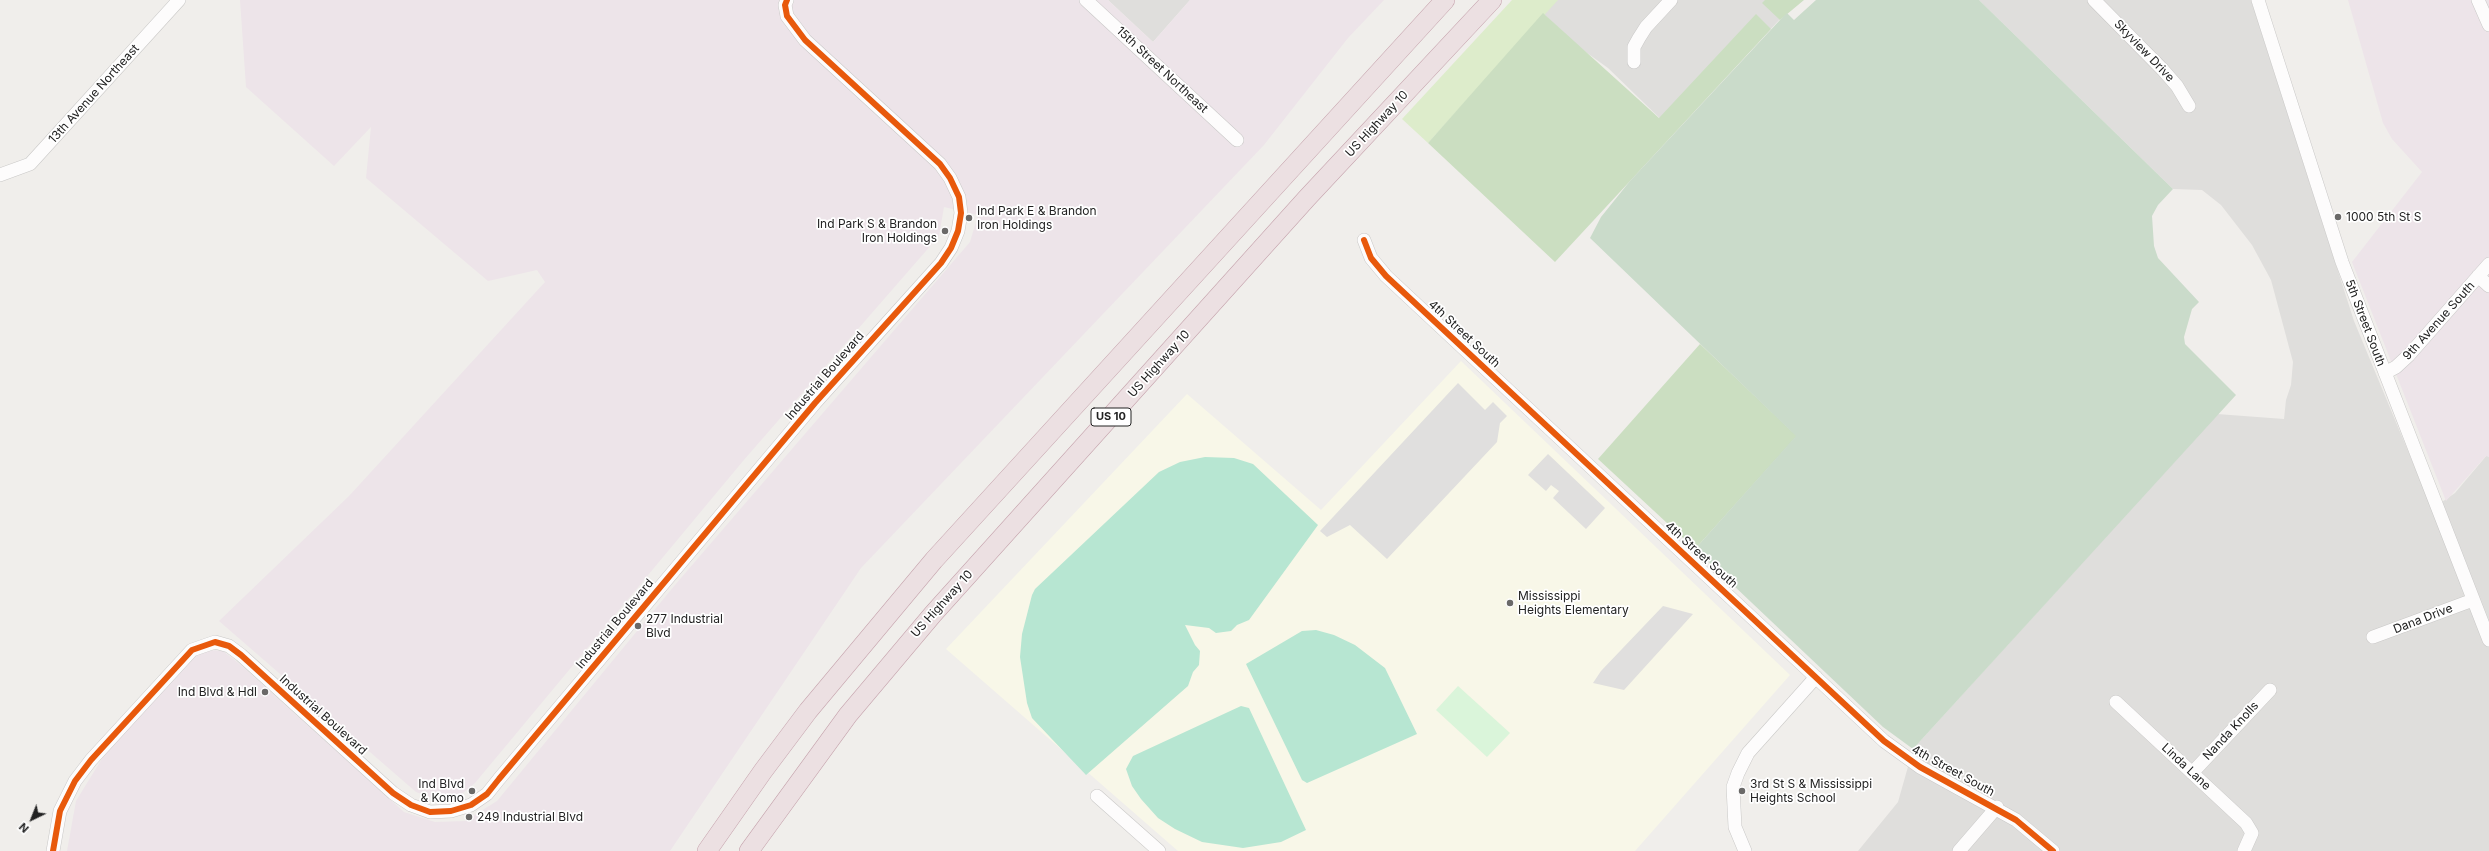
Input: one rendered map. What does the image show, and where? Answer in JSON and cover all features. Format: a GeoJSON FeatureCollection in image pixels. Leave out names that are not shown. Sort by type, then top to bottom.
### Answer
{"type":"FeatureCollection","features":[{"type":"Feature","properties":{"kind":"highway","name":"US 10"},"geometry":{"type":"LineString","coordinates":[[707,851],[763,770],[848,661],[944,548],[1445,0]]}},
{"type":"Feature","properties":{"kind":"highway","name":"US Highway 10"},"geometry":{"type":"LineString","coordinates":[[750,851],[848,715],[933,614],[1307,198],[1492,0]]}},
{"type":"Feature","properties":{"kind":"street","name":"13th Avenue Northeast"},"geometry":{"type":"LineString","coordinates":[[0,175],[30,164],[179,0]]}},
{"type":"Feature","properties":{"kind":"street","name":"Industrial Boulevard"},"geometry":{"type":"LineString","coordinates":[[53,851],[60,811],[75,781],[91,760],[192,650],[215,642],[229,646],[241,655],[393,793],[411,805],[430,812],[451,811],[471,805],[487,794],[815,403],[941,263],[951,248],[958,231],[961,213],[959,197],[947,173],[940,164],[805,40],[787,16],[785,5],[787,0]]}},
{"type":"Feature","properties":{"kind":"street","name":"15th Street Northeast"},"geometry":{"type":"LineString","coordinates":[[1086,0],[1237,140]]}},
{"type":"Feature","properties":{"kind":"street"},"geometry":{"type":"LineString","coordinates":[[1634,62],[1634,47],[1639,38],[1646,27],[1671,0]]}},
{"type":"Feature","properties":{"kind":"street","name":"Skyview Drive"},"geometry":{"type":"LineString","coordinates":[[2094,0],[2164,70],[2177,86],[2189,106]]}},
{"type":"Feature","properties":{"kind":"street","name":"5th Street South"},"geometry":{"type":"LineString","coordinates":[[2258,0],[2342,262],[2472,600],[2489,640]]}},
{"type":"Feature","properties":{"kind":"street"},"geometry":{"type":"LineString","coordinates":[[2478,0],[2489,25]]}},
{"type":"Feature","properties":{"kind":"street","name":"4th Street South"},"geometry":{"type":"LineString","coordinates":[[1364,240],[1371,258],[1386,276],[1816,677],[1902,755],[1997,807],[2016,820],[2053,851]]}},
{"type":"Feature","properties":{"kind":"street","name":"9th Avenue South"},"geometry":{"type":"LineString","coordinates":[[2385,373],[2396,368],[2409,355],[2489,264]]}},
{"type":"Feature","properties":{"kind":"street"},"geometry":{"type":"LineString","coordinates":[[2478,276],[2489,286]]}},
{"type":"Feature","properties":{"kind":"street","name":"Dana Drive"},"geometry":{"type":"LineString","coordinates":[[2373,637],[2472,600]]}},
{"type":"Feature","properties":{"kind":"street"},"geometry":{"type":"LineString","coordinates":[[1745,851],[1735,827],[1734,787],[1742,762],[1759,739],[1816,677]]}},
{"type":"Feature","properties":{"kind":"street","name":"Nanda Knolls"},"geometry":{"type":"LineString","coordinates":[[2192,772],[2270,690]]}},
{"type":"Feature","properties":{"kind":"street","name":"Linda Lane"},"geometry":{"type":"LineString","coordinates":[[2116,702],[2246,823],[2252,834],[2244,851]]}},
{"type":"Feature","properties":{"kind":"street"},"geometry":{"type":"LineString","coordinates":[[1097,796],[1159,851]]}},
{"type":"Feature","properties":{"kind":"street"},"geometry":{"type":"LineString","coordinates":[[1959,851],[1997,807]]}},
{"type":"Feature","properties":{"kind":"shaded area"},"geometry":{"type":"Polygon","coordinates":[[[240,0],[1108,0],[1153,42],[1190,0],[1384,0],[1348,38],[1264,145],[861,568],[670,851],[67,851],[76,801],[103,757],[193,656],[209,650],[223,651],[242,666],[404,812],[435,822],[465,821],[497,801],[675,585],[970,242],[978,215],[944,207],[939,236],[743,461],[475,783],[458,797],[435,799],[416,792],[219,621],[349,496],[545,282],[537,270],[488,281],[366,178],[371,127],[334,166],[246,87],[240,0]]]}},
{"type":"Feature","properties":{"kind":"shaded area"},"geometry":{"type":"Polygon","coordinates":[[[1108,0],[1190,0],[1153,42],[1108,0]]]}},
{"type":"Feature","properties":{"kind":"shaded area"},"geometry":{"type":"Polygon","coordinates":[[[1555,0],[1798,0],[1674,132],[1608,68],[1576,45],[1543,13],[1555,0]]]}},
{"type":"Feature","properties":{"kind":"shaded area"},"geometry":{"type":"Polygon","coordinates":[[[1979,0],[2251,0],[2354,321],[2432,509],[2455,493],[2487,455],[2489,457],[2489,851],[1858,851],[1898,802],[1913,749],[2217,414],[2284,419],[2286,400],[2291,385],[2293,362],[2271,280],[2252,245],[2221,205],[2202,190],[2173,189],[1979,0]]]}},
{"type":"Feature","properties":{"kind":"shaded area"},"geometry":{"type":"Polygon","coordinates":[[[2348,0],[2489,0],[2489,457],[2486,456],[2446,501],[2352,262],[2422,172],[2392,139],[2383,123],[2348,0]]]}},
{"type":"Feature","properties":{"kind":"shaded area"},"geometry":{"type":"Polygon","coordinates":[[[1461,361],[1790,675],[1635,851],[1178,851],[946,649],[1187,394],[1321,510],[1461,361]]]}},
{"type":"Feature","properties":{"kind":"shaded area"},"geometry":{"type":"Polygon","coordinates":[[[1458,383],[1485,410],[1493,402],[1507,416],[1500,423],[1497,442],[1387,559],[1350,525],[1327,537],[1320,531],[1458,383]]]}},
{"type":"Feature","properties":{"kind":"shaded area"},"geometry":{"type":"Polygon","coordinates":[[[1548,454],[1605,508],[1586,529],[1553,498],[1559,491],[1551,485],[1546,491],[1528,475],[1548,454]]]}},
{"type":"Feature","properties":{"kind":"shaded area"},"geometry":{"type":"Polygon","coordinates":[[[1663,606],[1693,614],[1624,690],[1593,683],[1601,671],[1663,606]]]}},
{"type":"Feature","properties":{"kind":"green space"},"geometry":{"type":"Polygon","coordinates":[[[1512,0],[1558,0],[1428,143],[1402,119],[1512,0]]]}},
{"type":"Feature","properties":{"kind":"green space"},"geometry":{"type":"Polygon","coordinates":[[[1765,0],[1804,0],[1780,20],[1762,3],[1765,0]]]}},
{"type":"Feature","properties":{"kind":"green space"},"geometry":{"type":"Polygon","coordinates":[[[1816,0],[1979,0],[2173,189],[2158,205],[2152,216],[2154,246],[2158,258],[2199,302],[2192,309],[2184,337],[2185,344],[2236,395],[1913,749],[1883,727],[1695,549],[1796,436],[1590,238],[1601,217],[1630,181],[1780,20],[1787,13],[1794,20],[1816,0]]]}},
{"type":"Feature","properties":{"kind":"green space"},"geometry":{"type":"Polygon","coordinates":[[[1543,13],[1659,118],[1756,14],[1771,29],[1555,262],[1428,143],[1543,13]]]}},
{"type":"Feature","properties":{"kind":"green space"},"geometry":{"type":"Polygon","coordinates":[[[1700,344],[1797,436],[1695,549],[1598,459],[1700,344]]]}},
{"type":"Feature","properties":{"kind":"green space"},"geometry":{"type":"Polygon","coordinates":[[[1205,457],[1234,458],[1253,464],[1318,525],[1249,620],[1237,625],[1231,631],[1216,633],[1209,628],[1185,625],[1195,645],[1200,651],[1199,665],[1193,672],[1188,686],[1086,775],[1032,718],[1027,703],[1020,657],[1022,634],[1032,595],[1035,589],[1159,472],[1180,462],[1205,457]]]}},
{"type":"Feature","properties":{"kind":"green space"},"geometry":{"type":"Polygon","coordinates":[[[1316,630],[1334,635],[1355,645],[1385,668],[1417,734],[1307,783],[1302,780],[1246,664],[1302,631],[1316,630]]]}},
{"type":"Feature","properties":{"kind":"green space"},"geometry":{"type":"Polygon","coordinates":[[[1458,686],[1510,733],[1487,757],[1436,710],[1458,686]]]}},
{"type":"Feature","properties":{"kind":"green space"},"geometry":{"type":"Polygon","coordinates":[[[1241,706],[1249,708],[1306,830],[1281,842],[1243,848],[1202,842],[1175,829],[1158,818],[1141,799],[1132,786],[1126,769],[1133,756],[1241,706]]]}},
{"type":"Feature","properties":{"kind":"cycle path"},"geometry":{"type":"LineString","coordinates":[[53,851],[60,811],[75,781],[91,760],[192,650],[215,642],[229,646],[241,655],[393,793],[411,805],[430,812],[451,811],[471,805],[487,794],[815,403],[941,263],[951,248],[958,231],[961,213],[959,197],[950,178],[940,164],[805,40],[787,16],[785,5],[787,0]]}},
{"type":"Feature","properties":{"kind":"cycle path"},"geometry":{"type":"LineString","coordinates":[[1364,240],[1371,258],[1386,276],[1884,741],[1920,767],[2016,820],[2053,851]]}},
{"type":"Feature","properties":{"kind":"place","name":"1000 5th St S"},"geometry":{"type":"Point","coordinates":[2338,217]}},
{"type":"Feature","properties":{"kind":"place","name":"Ind Park E & Brandon Iron Holdings"},"geometry":{"type":"Point","coordinates":[969,218]}},
{"type":"Feature","properties":{"kind":"place","name":"Ind Park S & Brandon Iron Holdings"},"geometry":{"type":"Point","coordinates":[945,231]}},
{"type":"Feature","properties":{"kind":"place","name":"Mississippi Heights Elementary"},"geometry":{"type":"Point","coordinates":[1510,603]}},
{"type":"Feature","properties":{"kind":"place","name":"277 Industrial Blvd"},"geometry":{"type":"Point","coordinates":[638,626]}},
{"type":"Feature","properties":{"kind":"place","name":"Ind Blvd & Hdl"},"geometry":{"type":"Point","coordinates":[265,692]}},
{"type":"Feature","properties":{"kind":"place","name":"Ind Blvd & Komo"},"geometry":{"type":"Point","coordinates":[472,791]}},
{"type":"Feature","properties":{"kind":"place","name":"3rd St S & Mississippi Heights School"},"geometry":{"type":"Point","coordinates":[1742,791]}},
{"type":"Feature","properties":{"kind":"place","name":"249 Industrial Blvd"},"geometry":{"type":"Point","coordinates":[469,817]}}]}
